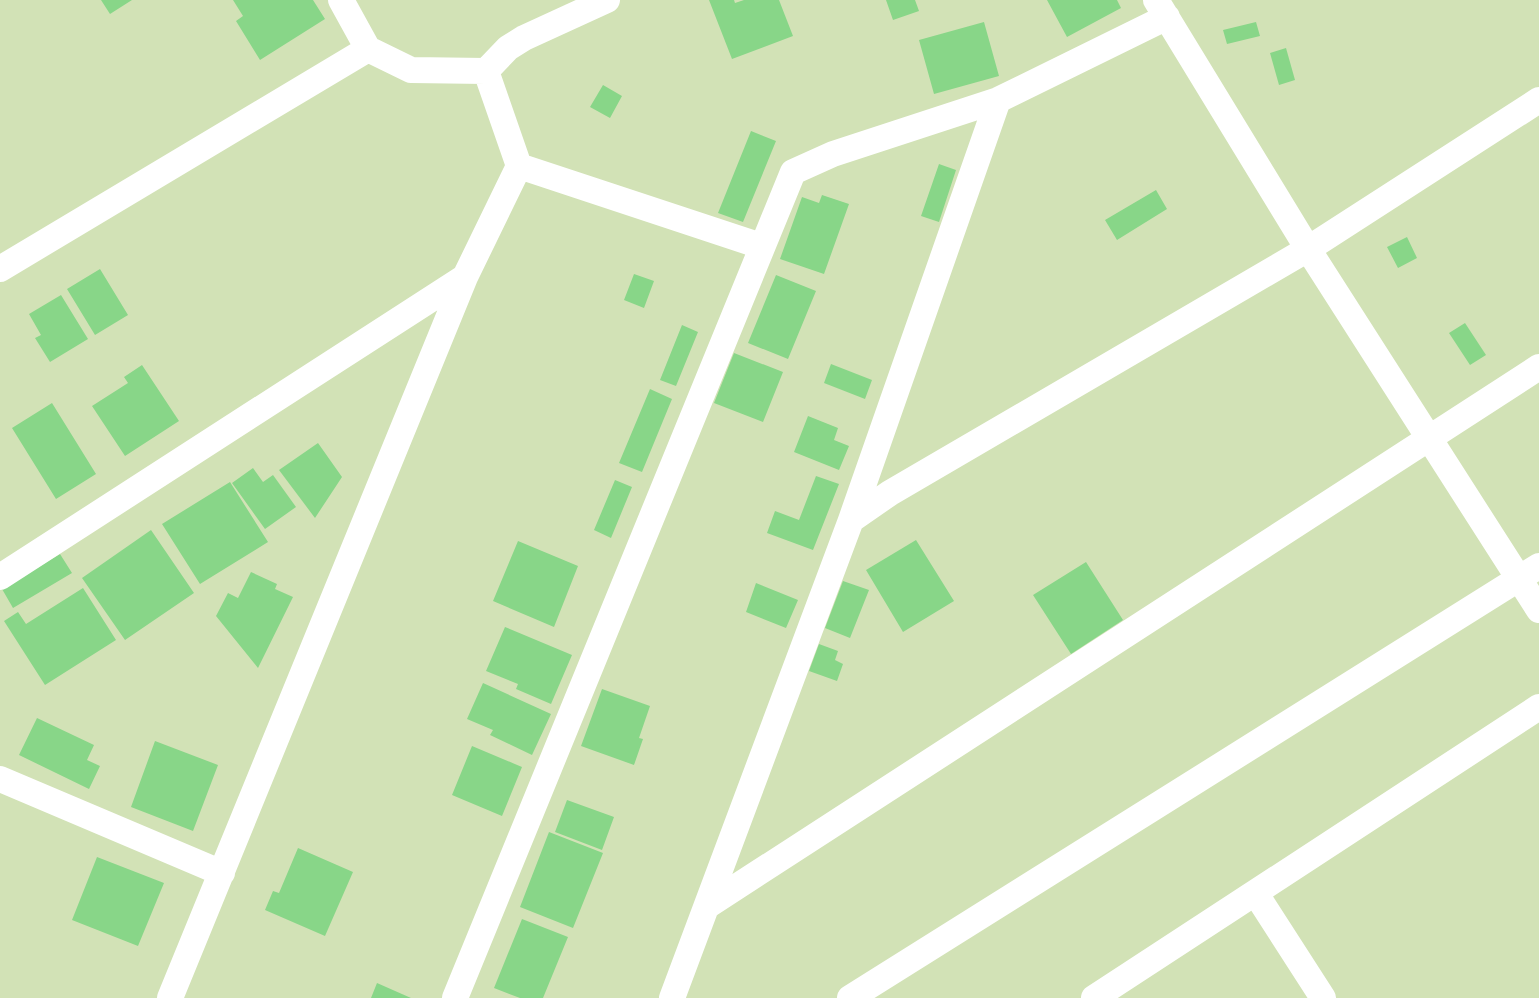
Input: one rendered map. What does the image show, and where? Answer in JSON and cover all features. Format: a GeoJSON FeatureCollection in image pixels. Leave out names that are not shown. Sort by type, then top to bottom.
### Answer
{"type":"FeatureCollection","features":[{"type":"Feature","properties":{"kind":"street"},"geometry":{"type":"LineString","coordinates":[[341,0],[368,49],[411,70],[486,71],[508,48],[524,38],[607,0]]}},
{"type":"Feature","properties":{"kind":"street"},"geometry":{"type":"LineString","coordinates":[[455,998],[793,172],[833,154],[998,100],[1161,9],[1308,249],[1429,437],[1529,572],[1539,610]]}},
{"type":"Feature","properties":{"kind":"street"},"geometry":{"type":"LineString","coordinates":[[0,269],[368,49]]}},
{"type":"Feature","properties":{"kind":"street"},"geometry":{"type":"LineString","coordinates":[[170,998],[465,277],[519,166],[486,71]]}},
{"type":"Feature","properties":{"kind":"street"},"geometry":{"type":"LineString","coordinates":[[672,998],[851,520],[998,100]]}},
{"type":"Feature","properties":{"kind":"street"},"geometry":{"type":"LineString","coordinates":[[851,520],[890,492],[1308,249],[1539,100]]}},
{"type":"Feature","properties":{"kind":"street"},"geometry":{"type":"LineString","coordinates":[[519,166],[761,246]]}},
{"type":"Feature","properties":{"kind":"street"},"geometry":{"type":"LineString","coordinates":[[0,577],[465,277]]}},
{"type":"Feature","properties":{"kind":"street"},"geometry":{"type":"LineString","coordinates":[[707,906],[1539,367]]}},
{"type":"Feature","properties":{"kind":"street"},"geometry":{"type":"LineString","coordinates":[[850,998],[1529,572]]}},
{"type":"Feature","properties":{"kind":"street"},"geometry":{"type":"LineString","coordinates":[[1094,998],[1539,707]]}},
{"type":"Feature","properties":{"kind":"street"},"geometry":{"type":"LineString","coordinates":[[0,779],[222,873]]}},
{"type":"Feature","properties":{"kind":"street"},"geometry":{"type":"LineString","coordinates":[[1256,894],[1323,998]]}},
{"type":"Feature","properties":{"kind":"building"},"geometry":{"type":"Polygon","coordinates":[[[101,0],[132,0],[110,14],[101,0]]]}},
{"type":"Feature","properties":{"kind":"building"},"geometry":{"type":"Polygon","coordinates":[[[233,0],[313,0],[325,19],[260,60],[236,21],[243,16],[233,0]]]}},
{"type":"Feature","properties":{"kind":"building"},"geometry":{"type":"Polygon","coordinates":[[[709,0],[734,0],[735,3],[744,0],[779,0],[793,36],[732,59],[709,0]]]}},
{"type":"Feature","properties":{"kind":"building"},"geometry":{"type":"Polygon","coordinates":[[[886,0],[915,0],[919,11],[893,20],[886,0]]]}},
{"type":"Feature","properties":{"kind":"building"},"geometry":{"type":"Polygon","coordinates":[[[1047,0],[1117,0],[1121,8],[1067,37],[1047,0]]]}},
{"type":"Feature","properties":{"kind":"building"},"geometry":{"type":"Polygon","coordinates":[[[984,22],[999,76],[934,94],[919,40],[984,22]]]}},
{"type":"Feature","properties":{"kind":"building"},"geometry":{"type":"Polygon","coordinates":[[[1256,22],[1260,36],[1227,44],[1223,30],[1256,22]]]}},
{"type":"Feature","properties":{"kind":"building"},"geometry":{"type":"Polygon","coordinates":[[[1286,48],[1295,80],[1279,85],[1270,53],[1286,48]]]}},
{"type":"Feature","properties":{"kind":"building"},"geometry":{"type":"Polygon","coordinates":[[[603,85],[622,96],[610,118],[590,107],[603,85]]]}},
{"type":"Feature","properties":{"kind":"building"},"geometry":{"type":"Polygon","coordinates":[[[751,131],[776,141],[743,222],[718,213],[751,131]]]}},
{"type":"Feature","properties":{"kind":"building"},"geometry":{"type":"Polygon","coordinates":[[[939,164],[956,170],[939,222],[921,216],[939,164]]]}},
{"type":"Feature","properties":{"kind":"building"},"geometry":{"type":"Polygon","coordinates":[[[1156,190],[1167,209],[1117,240],[1105,220],[1156,190]]]}},
{"type":"Feature","properties":{"kind":"building"},"geometry":{"type":"Polygon","coordinates":[[[822,195],[849,204],[824,274],[780,259],[802,197],[819,203],[822,195]]]}},
{"type":"Feature","properties":{"kind":"building"},"geometry":{"type":"Polygon","coordinates":[[[1407,237],[1417,258],[1398,268],[1387,247],[1407,237]]]}},
{"type":"Feature","properties":{"kind":"building"},"geometry":{"type":"Polygon","coordinates":[[[100,269],[128,315],[95,335],[67,289],[100,269]]]}},
{"type":"Feature","properties":{"kind":"building"},"geometry":{"type":"Polygon","coordinates":[[[634,274],[654,281],[644,308],[624,300],[634,274]]]}},
{"type":"Feature","properties":{"kind":"building"},"geometry":{"type":"Polygon","coordinates":[[[776,275],[816,291],[788,359],[748,343],[776,275]]]}},
{"type":"Feature","properties":{"kind":"building"},"geometry":{"type":"Polygon","coordinates":[[[61,295],[88,339],[50,362],[35,338],[41,335],[29,314],[61,295]]]}},
{"type":"Feature","properties":{"kind":"building"},"geometry":{"type":"Polygon","coordinates":[[[1465,323],[1486,355],[1470,365],[1449,333],[1465,323]]]}},
{"type":"Feature","properties":{"kind":"building"},"geometry":{"type":"Polygon","coordinates":[[[682,325],[698,332],[676,386],[660,380],[682,325]]]}},
{"type":"Feature","properties":{"kind":"building"},"geometry":{"type":"Polygon","coordinates":[[[734,353],[783,372],[763,422],[714,403],[734,353]]]}},
{"type":"Feature","properties":{"kind":"building"},"geometry":{"type":"Polygon","coordinates":[[[831,364],[872,380],[865,399],[824,383],[831,364]]]}},
{"type":"Feature","properties":{"kind":"building"},"geometry":{"type":"Polygon","coordinates":[[[142,365],[179,421],[125,456],[92,406],[128,383],[124,377],[142,365]]]}},
{"type":"Feature","properties":{"kind":"building"},"geometry":{"type":"Polygon","coordinates":[[[650,389],[672,399],[642,472],[619,463],[650,389]]]}},
{"type":"Feature","properties":{"kind":"building"},"geometry":{"type":"Polygon","coordinates":[[[52,403],[96,474],[56,499],[12,428],[52,403]]]}},
{"type":"Feature","properties":{"kind":"building"},"geometry":{"type":"Polygon","coordinates":[[[808,416],[838,428],[834,440],[849,446],[839,470],[794,452],[808,416]]]}},
{"type":"Feature","properties":{"kind":"building"},"geometry":{"type":"Polygon","coordinates":[[[318,443],[342,477],[315,518],[279,470],[318,443]]]}},
{"type":"Feature","properties":{"kind":"building"},"geometry":{"type":"Polygon","coordinates":[[[253,468],[263,482],[273,475],[296,507],[265,529],[232,483],[253,468]]]}},
{"type":"Feature","properties":{"kind":"building"},"geometry":{"type":"Polygon","coordinates":[[[816,476],[839,484],[813,550],[767,533],[775,511],[799,520],[816,476]]]}},
{"type":"Feature","properties":{"kind":"building"},"geometry":{"type":"Polygon","coordinates":[[[615,480],[632,487],[611,538],[594,530],[615,480]]]}},
{"type":"Feature","properties":{"kind":"building"},"geometry":{"type":"Polygon","coordinates":[[[230,482],[268,542],[200,584],[162,524],[230,482]]]}},
{"type":"Feature","properties":{"kind":"building"},"geometry":{"type":"Polygon","coordinates":[[[151,530],[194,593],[125,640],[82,578],[151,530]]]}},
{"type":"Feature","properties":{"kind":"building"},"geometry":{"type":"Polygon","coordinates":[[[916,540],[954,601],[903,632],[866,570],[916,540]]]}},
{"type":"Feature","properties":{"kind":"building"},"geometry":{"type":"Polygon","coordinates":[[[518,541],[578,566],[554,627],[493,601],[518,541]]]}},
{"type":"Feature","properties":{"kind":"building"},"geometry":{"type":"Polygon","coordinates":[[[60,554],[72,573],[13,608],[2,589],[60,554]]]}},
{"type":"Feature","properties":{"kind":"building"},"geometry":{"type":"Polygon","coordinates":[[[1086,562],[1123,620],[1071,654],[1033,595],[1086,562]]]}},
{"type":"Feature","properties":{"kind":"building"},"geometry":{"type":"Polygon","coordinates":[[[251,572],[277,584],[275,589],[293,597],[258,668],[216,616],[228,593],[238,598],[251,572]]]}},
{"type":"Feature","properties":{"kind":"building"},"geometry":{"type":"Polygon","coordinates":[[[843,581],[869,590],[850,638],[825,628],[843,581]]]}},
{"type":"Feature","properties":{"kind":"building"},"geometry":{"type":"Polygon","coordinates":[[[756,583],[798,600],[786,628],[746,612],[756,583]]]}},
{"type":"Feature","properties":{"kind":"building"},"geometry":{"type":"Polygon","coordinates":[[[83,588],[116,640],[45,685],[4,621],[18,612],[26,624],[83,588]]]}},
{"type":"Feature","properties":{"kind":"building"},"geometry":{"type":"Polygon","coordinates":[[[505,627],[572,655],[551,704],[516,689],[518,684],[486,671],[505,627]]]}},
{"type":"Feature","properties":{"kind":"building"},"geometry":{"type":"Polygon","coordinates":[[[819,644],[838,651],[835,660],[843,664],[837,681],[809,671],[819,644]]]}},
{"type":"Feature","properties":{"kind":"building"},"geometry":{"type":"Polygon","coordinates":[[[483,683],[551,714],[532,755],[490,735],[493,730],[467,719],[483,683]]]}},
{"type":"Feature","properties":{"kind":"building"},"geometry":{"type":"Polygon","coordinates":[[[602,689],[650,706],[639,738],[643,739],[634,765],[581,746],[602,689]]]}},
{"type":"Feature","properties":{"kind":"building"},"geometry":{"type":"Polygon","coordinates":[[[37,718],[94,745],[87,760],[100,766],[89,789],[19,755],[37,718]]]}},
{"type":"Feature","properties":{"kind":"building"},"geometry":{"type":"Polygon","coordinates":[[[155,741],[218,765],[193,831],[131,807],[155,741]]]}},
{"type":"Feature","properties":{"kind":"building"},"geometry":{"type":"Polygon","coordinates":[[[472,746],[522,767],[502,816],[452,795],[472,746]]]}},
{"type":"Feature","properties":{"kind":"building"},"geometry":{"type":"Polygon","coordinates":[[[567,800],[614,817],[602,850],[555,832],[567,800]]]}},
{"type":"Feature","properties":{"kind":"building"},"geometry":{"type":"Polygon","coordinates":[[[549,832],[603,853],[573,928],[520,907],[549,832]]]}},
{"type":"Feature","properties":{"kind":"building"},"geometry":{"type":"Polygon","coordinates":[[[298,848],[353,872],[325,936],[265,910],[273,891],[279,893],[298,848]]]}},
{"type":"Feature","properties":{"kind":"building"},"geometry":{"type":"Polygon","coordinates":[[[97,857],[164,883],[138,946],[72,920],[97,857]]]}},
{"type":"Feature","properties":{"kind":"building"},"geometry":{"type":"Polygon","coordinates":[[[522,919],[568,937],[543,998],[520,998],[494,988],[522,919]]]}},
{"type":"Feature","properties":{"kind":"building"},"geometry":{"type":"Polygon","coordinates":[[[377,983],[411,998],[371,998],[377,983]]]}}]}
